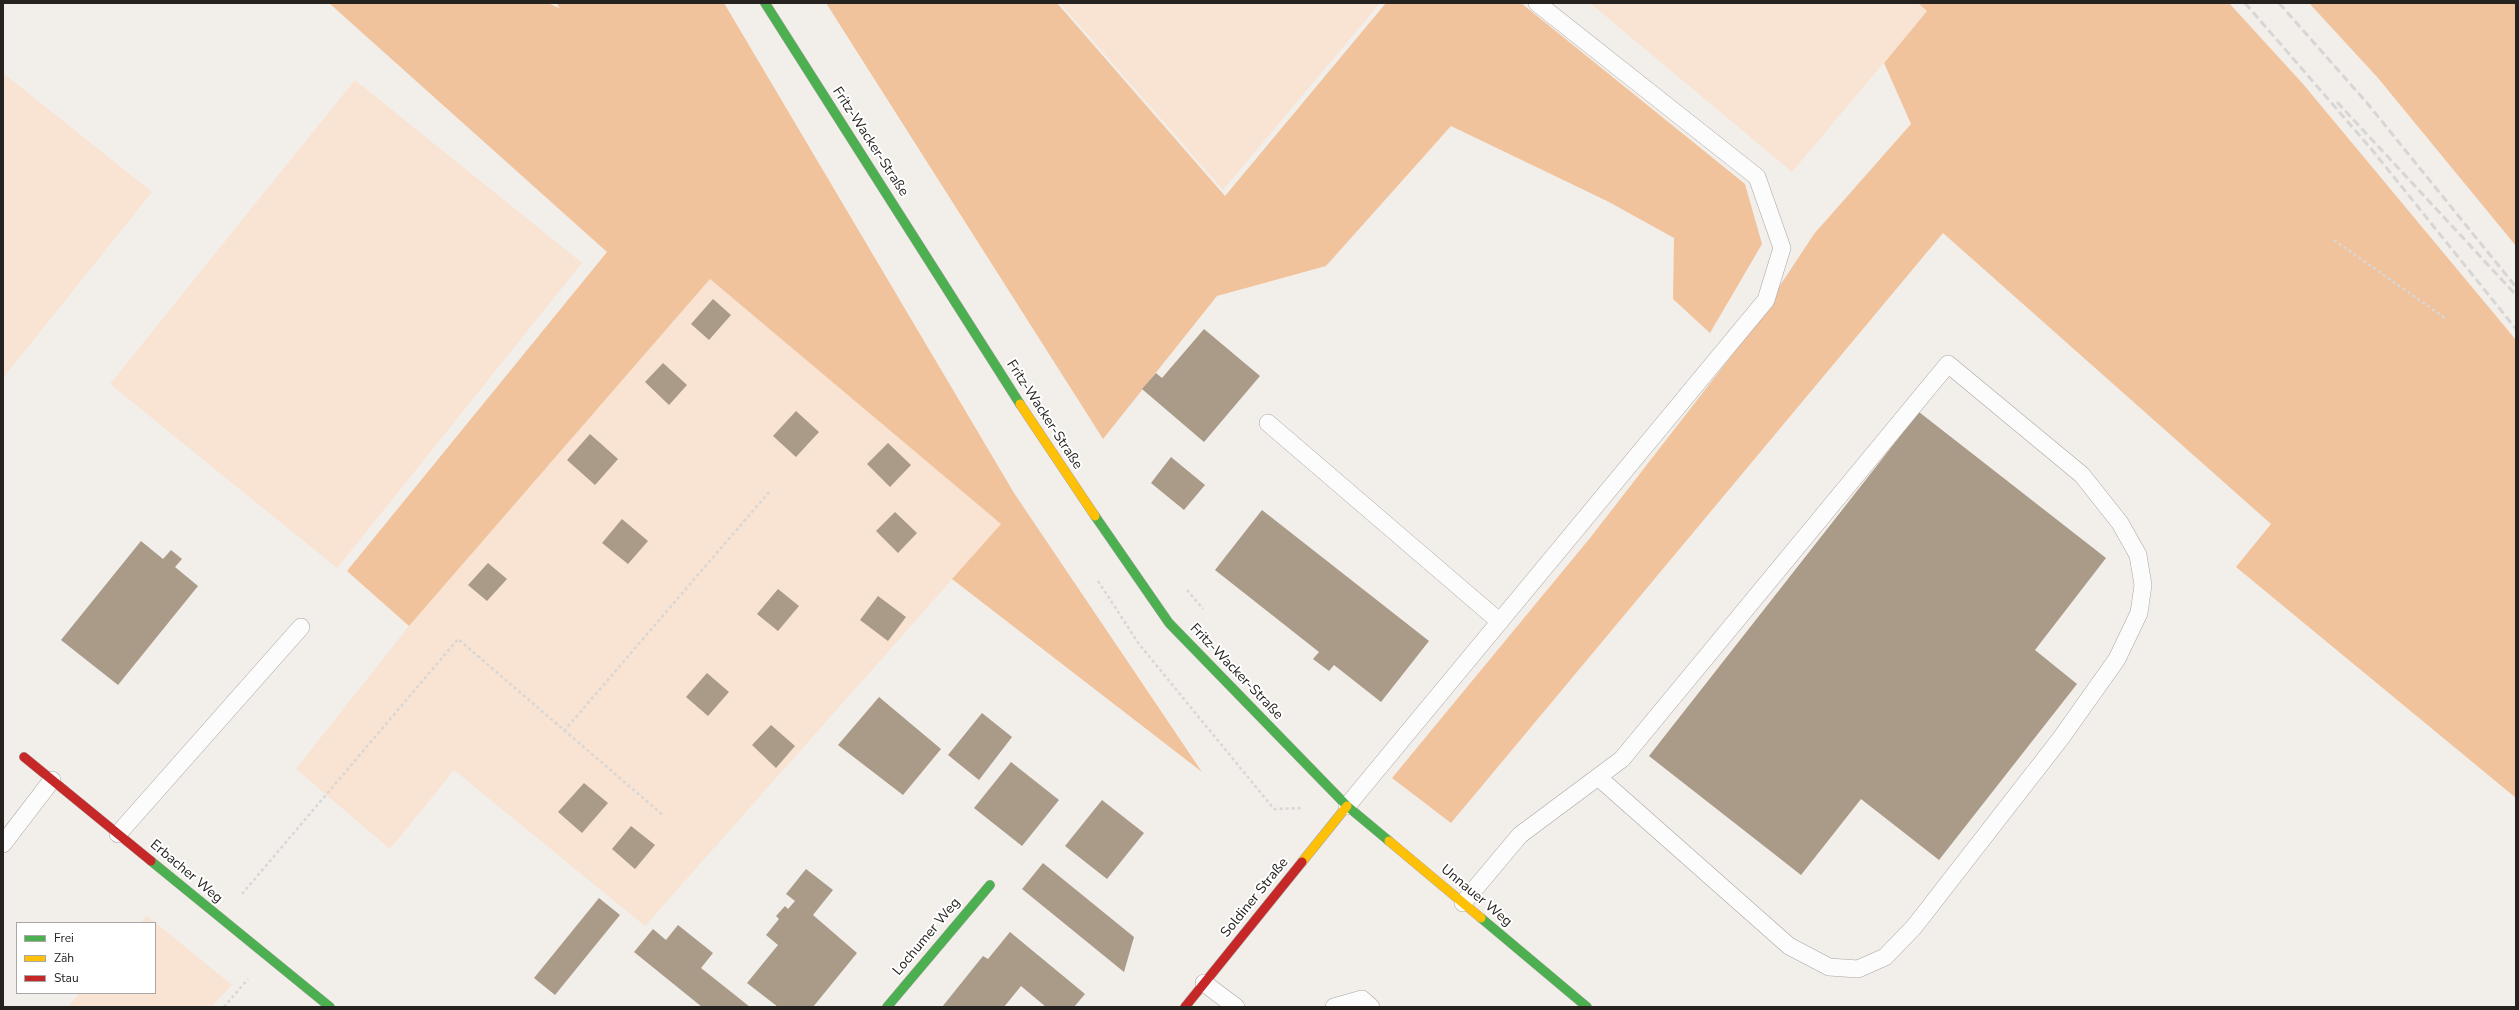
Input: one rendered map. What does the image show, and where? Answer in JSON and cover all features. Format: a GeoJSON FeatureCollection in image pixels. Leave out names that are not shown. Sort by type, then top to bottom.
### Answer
{"type":"FeatureCollection","features":[{"type":"Feature","properties":{"kind":"street","name":"Fritz-Wacker-Straße"},"geometry":{"type":"LineString","coordinates":[[765,3],[1058,464],[1169,623],[1347,806]]}},
{"type":"Feature","properties":{"kind":"street","name":"Erbacher Weg"},"geometry":{"type":"LineString","coordinates":[[24,757],[330,1007]]}},
{"type":"Feature","properties":{"kind":"street","name":"Unnauer Weg"},"geometry":{"type":"LineString","coordinates":[[1347,806],[1587,1007]]}},
{"type":"Feature","properties":{"kind":"street","name":"Soldiner Straße"},"geometry":{"type":"LineString","coordinates":[[1185,1007],[1347,806]]}},
{"type":"Feature","properties":{"kind":"street","name":"Lochumer Weg"},"geometry":{"type":"LineString","coordinates":[[887,1007],[990,885]]}},
{"type":"Feature","properties":{"kind":"lane"},"geometry":{"type":"LineString","coordinates":[[1347,806],[1766,300],[1782,248],[1758,177],[1537,3]]}},
{"type":"Feature","properties":{"kind":"lane"},"geometry":{"type":"LineString","coordinates":[[1463,903],[1520,835],[1622,759],[1948,364],[2082,475],[2120,523],[2138,555],[2143,585],[2139,613],[2117,659],[2062,738],[1914,927],[1885,957],[1858,969],[1829,967],[1789,946],[1598,777]]}},
{"type":"Feature","properties":{"kind":"lane"},"geometry":{"type":"LineString","coordinates":[[1268,423],[1500,622]]}},
{"type":"Feature","properties":{"kind":"lane"},"geometry":{"type":"LineString","coordinates":[[118,834],[301,628]]}},
{"type":"Feature","properties":{"kind":"lane"},"geometry":{"type":"LineString","coordinates":[[3,844],[52,780]]}},
{"type":"Feature","properties":{"kind":"lane"},"geometry":{"type":"LineString","coordinates":[[1204,983],[1236,1007]]}},
{"type":"Feature","properties":{"kind":"lane"},"geometry":{"type":"LineString","coordinates":[[1334,1007],[1362,999],[1371,1007]]}},
{"type":"Feature","properties":{"kind":"path"},"geometry":{"type":"LineString","coordinates":[[2334,240],[2445,318]]}},
{"type":"Feature","properties":{"kind":"path"},"geometry":{"type":"LineString","coordinates":[[564,731],[770,491]]}},
{"type":"Feature","properties":{"kind":"path"},"geometry":{"type":"LineString","coordinates":[[1185,587],[1204,611]]}},
{"type":"Feature","properties":{"kind":"path"},"geometry":{"type":"LineString","coordinates":[[221,919],[458,639],[664,816]]}},
{"type":"Feature","properties":{"kind":"shaded area"},"geometry":{"type":"Polygon","coordinates":[[[329,3],[548,3],[559,8],[557,3],[724,3],[1014,493],[1202,772],[952,579],[1001,524],[710,279],[409,626],[347,571],[607,252],[329,3]]]}},
{"type":"Feature","properties":{"kind":"shaded area"},"geometry":{"type":"Polygon","coordinates":[[[826,3],[1057,3],[1225,196],[1386,3],[1521,3],[1745,184],[1762,244],[1710,333],[1673,299],[1674,238],[1609,202],[1451,126],[1326,266],[1217,296],[1103,439],[826,3]]]}},
{"type":"Feature","properties":{"kind":"shaded area"},"geometry":{"type":"Polygon","coordinates":[[[1060,3],[1380,3],[1223,190],[1060,3]]]}},
{"type":"Feature","properties":{"kind":"shaded area"},"geometry":{"type":"Polygon","coordinates":[[[1590,3],[1918,3],[1927,11],[1792,172],[1590,3]]]}},
{"type":"Feature","properties":{"kind":"shaded area"},"geometry":{"type":"Polygon","coordinates":[[[1918,3],[2229,3],[2303,84],[2516,340],[2516,798],[2236,567],[2271,524],[1943,233],[1451,823],[1392,778],[1590,538],[1746,337],[1814,234],[1911,124],[1884,63],[1927,11],[1918,3]]]}},
{"type":"Feature","properties":{"kind":"shaded area"},"geometry":{"type":"Polygon","coordinates":[[[2309,3],[2516,3],[2516,246],[2378,78],[2309,3]]]}},
{"type":"Feature","properties":{"kind":"shaded area"},"geometry":{"type":"Polygon","coordinates":[[[3,73],[152,192],[3,378],[3,73]]]}},
{"type":"Feature","properties":{"kind":"shaded area"},"geometry":{"type":"Polygon","coordinates":[[[355,80],[582,263],[337,568],[110,384],[355,80]]]}},
{"type":"Feature","properties":{"kind":"shaded area"},"geometry":{"type":"Polygon","coordinates":[[[710,279],[1001,524],[645,926],[454,770],[390,849],[296,769],[409,626],[710,279]]]}},
{"type":"Feature","properties":{"kind":"shaded area"},"geometry":{"type":"Polygon","coordinates":[[[147,916],[154,922],[142,922],[147,916]]]}},
{"type":"Feature","properties":{"kind":"shaded area"},"geometry":{"type":"Polygon","coordinates":[[[156,923],[232,985],[211,1007],[68,1007],[79,994],[156,994],[156,923]]]}},
{"type":"Feature","properties":{"kind":"building"},"geometry":{"type":"Polygon","coordinates":[[[713,299],[731,315],[709,340],[691,324],[713,299]]]}},
{"type":"Feature","properties":{"kind":"building"},"geometry":{"type":"Polygon","coordinates":[[[1204,329],[1260,376],[1204,442],[1142,389],[1156,373],[1162,378],[1204,329]]]}},
{"type":"Feature","properties":{"kind":"building"},"geometry":{"type":"Polygon","coordinates":[[[663,363],[687,385],[669,405],[645,382],[663,363]]]}},
{"type":"Feature","properties":{"kind":"building"},"geometry":{"type":"Polygon","coordinates":[[[796,411],[819,432],[796,457],[773,436],[796,411]]]}},
{"type":"Feature","properties":{"kind":"building"},"geometry":{"type":"Polygon","coordinates":[[[1919,412],[2106,558],[2035,650],[2077,684],[1939,860],[1861,799],[1801,875],[1649,756],[1919,412]]]}},
{"type":"Feature","properties":{"kind":"building"},"geometry":{"type":"Polygon","coordinates":[[[590,434],[618,459],[595,485],[567,460],[590,434]]]}},
{"type":"Feature","properties":{"kind":"building"},"geometry":{"type":"Polygon","coordinates":[[[888,443],[911,465],[890,487],[867,464],[888,443]]]}},
{"type":"Feature","properties":{"kind":"building"},"geometry":{"type":"Polygon","coordinates":[[[1171,457],[1205,485],[1184,510],[1151,483],[1171,457]]]}},
{"type":"Feature","properties":{"kind":"building"},"geometry":{"type":"Polygon","coordinates":[[[1262,510],[1429,641],[1381,702],[1334,665],[1329,671],[1313,659],[1319,652],[1215,570],[1262,510]]]}},
{"type":"Feature","properties":{"kind":"building"},"geometry":{"type":"Polygon","coordinates":[[[895,512],[917,533],[898,553],[876,531],[895,512]]]}},
{"type":"Feature","properties":{"kind":"building"},"geometry":{"type":"Polygon","coordinates":[[[622,519],[648,541],[628,564],[602,543],[622,519]]]}},
{"type":"Feature","properties":{"kind":"building"},"geometry":{"type":"Polygon","coordinates":[[[141,541],[163,559],[171,550],[182,559],[175,567],[198,586],[118,685],[61,640],[141,541]]]}},
{"type":"Feature","properties":{"kind":"building"},"geometry":{"type":"Polygon","coordinates":[[[488,563],[507,579],[487,601],[468,585],[488,563]]]}},
{"type":"Feature","properties":{"kind":"building"},"geometry":{"type":"Polygon","coordinates":[[[778,589],[799,606],[778,631],[757,614],[778,589]]]}},
{"type":"Feature","properties":{"kind":"building"},"geometry":{"type":"Polygon","coordinates":[[[878,596],[906,617],[888,641],[860,620],[878,596]]]}},
{"type":"Feature","properties":{"kind":"building"},"geometry":{"type":"Polygon","coordinates":[[[707,673],[729,692],[708,716],[686,697],[707,673]]]}},
{"type":"Feature","properties":{"kind":"building"},"geometry":{"type":"Polygon","coordinates":[[[879,697],[941,749],[903,795],[838,745],[879,697]]]}},
{"type":"Feature","properties":{"kind":"building"},"geometry":{"type":"Polygon","coordinates":[[[982,713],[1012,737],[979,780],[948,755],[982,713]]]}},
{"type":"Feature","properties":{"kind":"building"},"geometry":{"type":"Polygon","coordinates":[[[771,725],[795,746],[776,768],[752,745],[771,725]]]}},
{"type":"Feature","properties":{"kind":"building"},"geometry":{"type":"Polygon","coordinates":[[[1011,762],[1059,800],[1022,846],[974,808],[1011,762]]]}},
{"type":"Feature","properties":{"kind":"building"},"geometry":{"type":"Polygon","coordinates":[[[584,783],[608,803],[582,833],[558,812],[584,783]]]}},
{"type":"Feature","properties":{"kind":"building"},"geometry":{"type":"Polygon","coordinates":[[[1102,800],[1144,833],[1107,879],[1065,846],[1102,800]]]}},
{"type":"Feature","properties":{"kind":"building"},"geometry":{"type":"Polygon","coordinates":[[[631,826],[655,845],[635,869],[612,849],[631,826]]]}},
{"type":"Feature","properties":{"kind":"building"},"geometry":{"type":"Polygon","coordinates":[[[1043,863],[1134,937],[1124,972],[1022,889],[1043,863]]]}},
{"type":"Feature","properties":{"kind":"building"},"geometry":{"type":"Polygon","coordinates":[[[806,869],[833,890],[813,915],[857,953],[813,1007],[778,1007],[747,983],[778,945],[766,935],[779,919],[776,916],[785,906],[788,909],[795,901],[786,894],[806,869]]]}},
{"type":"Feature","properties":{"kind":"building"},"geometry":{"type":"Polygon","coordinates":[[[599,898],[620,915],[555,995],[534,978],[599,898]]]}},
{"type":"Feature","properties":{"kind":"building"},"geometry":{"type":"Polygon","coordinates":[[[678,925],[713,953],[701,968],[750,1007],[702,1007],[634,952],[653,929],[666,940],[678,925]]]}},
{"type":"Feature","properties":{"kind":"building"},"geometry":{"type":"Polygon","coordinates":[[[1010,932],[1085,994],[1074,1007],[1046,1007],[1021,986],[1004,1007],[942,1007],[983,956],[988,959],[1010,932]]]}},
{"type":"Feature","properties":{"kind":"railway"},"geometry":{"type":"LineString","coordinates":[[2245,3],[2373,151],[2516,329]]}},
{"type":"Feature","properties":{"kind":"railway"},"geometry":{"type":"LineString","coordinates":[[2279,3],[2367,103],[2516,287]]}},
{"type":"Feature","properties":{"kind":"railway"},"geometry":{"type":"LineString","coordinates":[[2337,102],[2516,295]]}},
{"type":"Feature","properties":{"kind":"traffic: fast"},"geometry":{"type":"LineString","coordinates":[[765,3],[1020,404]]}},
{"type":"Feature","properties":{"kind":"traffic: fast"},"geometry":{"type":"LineString","coordinates":[[1095,516],[1169,623],[1347,806],[1389,841]]}},
{"type":"Feature","properties":{"kind":"traffic: fast"},"geometry":{"type":"LineString","coordinates":[[151,861],[330,1007]]}},
{"type":"Feature","properties":{"kind":"traffic: fast"},"geometry":{"type":"LineString","coordinates":[[887,1007],[990,885]]}},
{"type":"Feature","properties":{"kind":"traffic: fast"},"geometry":{"type":"LineString","coordinates":[[1481,918],[1587,1007]]}},
{"type":"Feature","properties":{"kind":"traffic: slow"},"geometry":{"type":"LineString","coordinates":[[1020,404],[1095,516]]}},
{"type":"Feature","properties":{"kind":"traffic: slow"},"geometry":{"type":"LineString","coordinates":[[1302,862],[1347,806]]}},
{"type":"Feature","properties":{"kind":"traffic: slow"},"geometry":{"type":"LineString","coordinates":[[1389,841],[1481,918]]}},
{"type":"Feature","properties":{"kind":"traffic: jam"},"geometry":{"type":"LineString","coordinates":[[24,757],[151,861]]}},
{"type":"Feature","properties":{"kind":"traffic: jam"},"geometry":{"type":"LineString","coordinates":[[1185,1007],[1302,862]]}}]}
